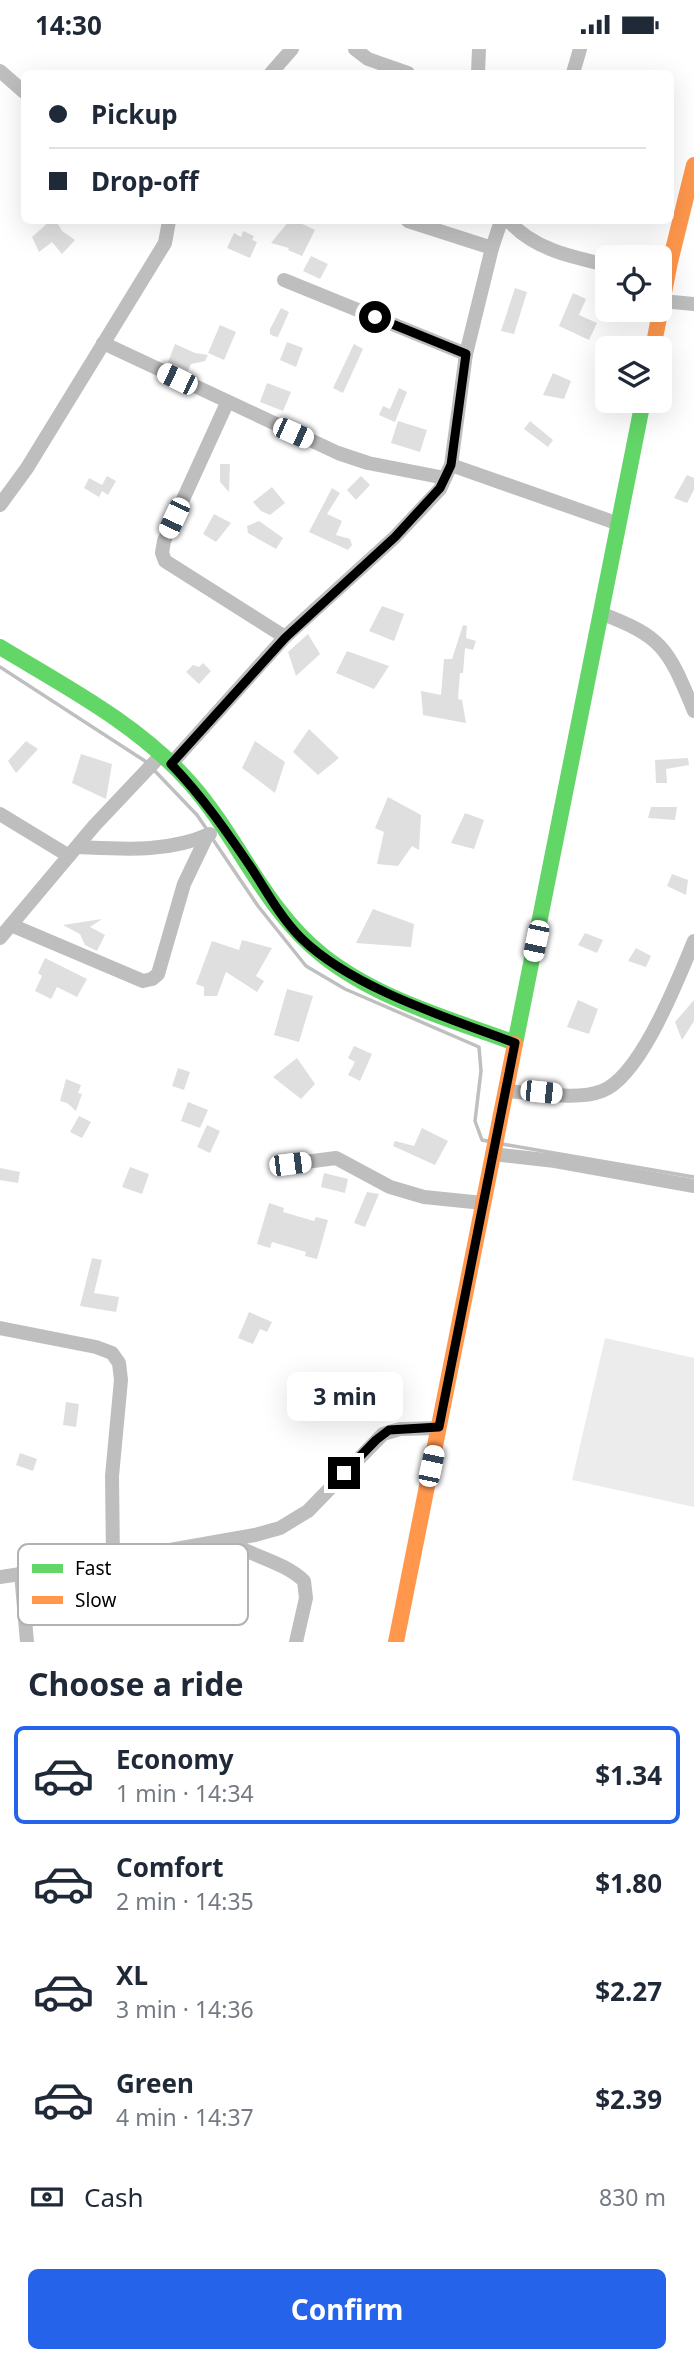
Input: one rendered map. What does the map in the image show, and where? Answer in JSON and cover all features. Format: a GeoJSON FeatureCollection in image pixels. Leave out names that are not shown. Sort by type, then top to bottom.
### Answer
{"type":"FeatureCollection","features":[{"type":"Feature","properties":{"kind":"main road"},"geometry":{"type":"LineString","coordinates":[[672,255],[694,165]]}},
{"type":"Feature","properties":{"kind":"main road"},"geometry":{"type":"LineString","coordinates":[[396,1642],[641,413]]}},
{"type":"Feature","properties":{"kind":"main road"},"geometry":{"type":"LineString","coordinates":[[0,647],[133,731],[167,759],[224,828],[287,922],[324,957],[354,976],[393,994],[515,1043]]}},
{"type":"Feature","properties":{"kind":"street"},"geometry":{"type":"LineString","coordinates":[[274,70],[292,49]]}},
{"type":"Feature","properties":{"kind":"street"},"geometry":{"type":"LineString","coordinates":[[355,49],[368,59],[399,70]]}},
{"type":"Feature","properties":{"kind":"street"},"geometry":{"type":"LineString","coordinates":[[478,70],[479,49]]}},
{"type":"Feature","properties":{"kind":"street"},"geometry":{"type":"LineString","coordinates":[[574,70],[580,49]]}},
{"type":"Feature","properties":{"kind":"street"},"geometry":{"type":"LineString","coordinates":[[0,71],[21,89]]}},
{"type":"Feature","properties":{"kind":"street"},"geometry":{"type":"LineString","coordinates":[[0,505],[27,468],[165,243],[168,224]]}},
{"type":"Feature","properties":{"kind":"street"},"geometry":{"type":"LineString","coordinates":[[418,224],[492,247]]}},
{"type":"Feature","properties":{"kind":"street"},"geometry":{"type":"LineString","coordinates":[[0,938],[73,851],[285,638],[395,537],[440,488],[448,471],[466,354],[492,247],[501,224]]}},
{"type":"Feature","properties":{"kind":"street"},"geometry":{"type":"LineString","coordinates":[[523,226],[554,252],[595,262]]}},
{"type":"Feature","properties":{"kind":"street"},"geometry":{"type":"LineString","coordinates":[[284,280],[466,354]]}},
{"type":"Feature","properties":{"kind":"street"},"geometry":{"type":"LineString","coordinates":[[672,302],[694,304]]}},
{"type":"Feature","properties":{"kind":"street"},"geometry":{"type":"LineString","coordinates":[[103,343],[338,453],[368,463],[448,471],[619,524]]}},
{"type":"Feature","properties":{"kind":"street"},"geometry":{"type":"LineString","coordinates":[[227,403],[164,541],[162,553],[165,561],[285,638]]}},
{"type":"Feature","properties":{"kind":"street"},"geometry":{"type":"LineString","coordinates":[[600,613],[653,639],[664,648],[673,661],[694,711]]}},
{"type":"Feature","properties":{"kind":"street"},"geometry":{"type":"LineString","coordinates":[[0,814],[73,851],[160,849],[224,828]]}},
{"type":"Feature","properties":{"kind":"street"},"geometry":{"type":"LineString","coordinates":[[11,925],[143,981],[152,979],[158,974],[184,884],[206,835]]}},
{"type":"Feature","properties":{"kind":"street"},"geometry":{"type":"LineString","coordinates":[[505,1091],[587,1095],[604,1091],[628,1071],[641,1053],[694,941]]}},
{"type":"Feature","properties":{"kind":"street"},"geometry":{"type":"LineString","coordinates":[[492,1154],[555,1161],[694,1186]]}},
{"type":"Feature","properties":{"kind":"street"},"geometry":{"type":"LineString","coordinates":[[290,1164],[336,1158],[390,1187],[424,1197],[483,1203]]}},
{"type":"Feature","properties":{"kind":"street"},"geometry":{"type":"LineString","coordinates":[[0,1328],[96,1347],[112,1353],[119,1363],[121,1380],[112,1476],[113,1544]]}},
{"type":"Feature","properties":{"kind":"street"},"geometry":{"type":"LineString","coordinates":[[203,1544],[256,1535],[294,1521],[389,1430],[439,1427]]}},
{"type":"Feature","properties":{"kind":"street"},"geometry":{"type":"LineString","coordinates":[[226,1540],[232,1544]]}},
{"type":"Feature","properties":{"kind":"street"},"geometry":{"type":"LineString","coordinates":[[248,1554],[291,1570],[304,1581],[306,1598],[296,1642]]}},
{"type":"Feature","properties":{"kind":"street"},"geometry":{"type":"LineString","coordinates":[[0,1577],[18,1574]]}},
{"type":"Feature","properties":{"kind":"shaded area"},"geometry":{"type":"Polygon","coordinates":[[[605,1338],[694,1358],[694,1507],[572,1480],[605,1338]]]}},
{"type":"Feature","properties":{"kind":"building"},"geometry":{"type":"Polygon","coordinates":[[[47,224],[58,224],[62,231],[75,240],[62,254],[52,242],[39,252],[32,237],[47,224]]]}},
{"type":"Feature","properties":{"kind":"building"},"geometry":{"type":"Polygon","coordinates":[[[287,224],[302,224],[315,230],[302,256],[288,250],[289,248],[271,243],[287,224]]]}},
{"type":"Feature","properties":{"kind":"building"},"geometry":{"type":"Polygon","coordinates":[[[243,231],[254,236],[252,240],[257,242],[250,258],[227,248],[234,233],[241,237],[243,231]]]}},
{"type":"Feature","properties":{"kind":"building"},"geometry":{"type":"Polygon","coordinates":[[[311,256],[328,264],[320,279],[303,271],[311,256]]]}},
{"type":"Feature","properties":{"kind":"building"},"geometry":{"type":"Polygon","coordinates":[[[515,288],[527,292],[514,334],[501,331],[515,288]]]}},
{"type":"Feature","properties":{"kind":"building"},"geometry":{"type":"Polygon","coordinates":[[[573,293],[586,299],[579,315],[597,323],[589,340],[559,326],[573,293]]]}},
{"type":"Feature","properties":{"kind":"building"},"geometry":{"type":"Polygon","coordinates":[[[281,308],[289,312],[278,337],[270,334],[270,329],[281,308]]]}},
{"type":"Feature","properties":{"kind":"building"},"geometry":{"type":"Polygon","coordinates":[[[220,325],[236,332],[224,360],[208,353],[220,325]]]}},
{"type":"Feature","properties":{"kind":"building"},"geometry":{"type":"Polygon","coordinates":[[[287,342],[303,348],[296,367],[280,360],[287,342]]]}},
{"type":"Feature","properties":{"kind":"building"},"geometry":{"type":"Polygon","coordinates":[[[175,344],[195,353],[208,355],[205,361],[191,364],[188,371],[168,362],[175,344]]]}},
{"type":"Feature","properties":{"kind":"building"},"geometry":{"type":"Polygon","coordinates":[[[354,344],[363,349],[343,393],[333,388],[354,344]]]}},
{"type":"Feature","properties":{"kind":"building"},"geometry":{"type":"Polygon","coordinates":[[[553,373],[571,381],[564,399],[543,395],[553,373]]]}},
{"type":"Feature","properties":{"kind":"building"},"geometry":{"type":"Polygon","coordinates":[[[267,383],[291,392],[283,411],[260,402],[267,383]]]}},
{"type":"Feature","properties":{"kind":"building"},"geometry":{"type":"Polygon","coordinates":[[[399,388],[407,392],[395,422],[379,415],[383,406],[390,409],[399,388]]]}},
{"type":"Feature","properties":{"kind":"building"},"geometry":{"type":"Polygon","coordinates":[[[398,421],[427,430],[420,452],[391,443],[398,421]]]}},
{"type":"Feature","properties":{"kind":"building"},"geometry":{"type":"Polygon","coordinates":[[[530,421],[553,440],[548,447],[524,429],[530,421]]]}},
{"type":"Feature","properties":{"kind":"building"},"geometry":{"type":"Polygon","coordinates":[[[220,464],[230,464],[229,492],[220,482],[220,464]]]}},
{"type":"Feature","properties":{"kind":"building"},"geometry":{"type":"Polygon","coordinates":[[[687,475],[694,478],[694,490],[687,503],[674,498],[687,475]]]}},
{"type":"Feature","properties":{"kind":"building"},"geometry":{"type":"Polygon","coordinates":[[[107,476],[116,481],[108,495],[102,491],[99,497],[84,488],[89,478],[102,485],[107,476]]]}},
{"type":"Feature","properties":{"kind":"building"},"geometry":{"type":"Polygon","coordinates":[[[361,476],[370,485],[356,500],[347,490],[361,476]]]}},
{"type":"Feature","properties":{"kind":"building"},"geometry":{"type":"Polygon","coordinates":[[[272,487],[285,503],[270,515],[261,511],[253,502],[272,487]]]}},
{"type":"Feature","properties":{"kind":"building"},"geometry":{"type":"Polygon","coordinates":[[[332,488],[340,493],[327,514],[342,521],[336,535],[350,539],[352,545],[348,550],[309,532],[332,488]]]}},
{"type":"Feature","properties":{"kind":"building"},"geometry":{"type":"Polygon","coordinates":[[[214,514],[231,523],[216,542],[203,534],[214,514]]]}},
{"type":"Feature","properties":{"kind":"building"},"geometry":{"type":"Polygon","coordinates":[[[259,521],[283,538],[276,549],[248,533],[247,526],[259,521]]]}},
{"type":"Feature","properties":{"kind":"building"},"geometry":{"type":"Polygon","coordinates":[[[382,606],[404,614],[394,641],[369,631],[382,606]]]}},
{"type":"Feature","properties":{"kind":"building"},"geometry":{"type":"Polygon","coordinates":[[[463,625],[467,626],[466,638],[476,641],[473,650],[465,648],[463,673],[460,673],[458,699],[462,700],[466,723],[423,715],[421,691],[441,695],[444,659],[452,659],[463,625]]]}},
{"type":"Feature","properties":{"kind":"building"},"geometry":{"type":"Polygon","coordinates":[[[308,634],[320,654],[296,676],[288,652],[308,634]]]}},
{"type":"Feature","properties":{"kind":"building"},"geometry":{"type":"Polygon","coordinates":[[[347,651],[389,666],[374,689],[336,673],[347,651]]]}},
{"type":"Feature","properties":{"kind":"building"},"geometry":{"type":"Polygon","coordinates":[[[203,663],[211,671],[199,684],[186,672],[193,665],[199,667],[203,663]]]}},
{"type":"Feature","properties":{"kind":"building"},"geometry":{"type":"Polygon","coordinates":[[[309,729],[339,758],[318,775],[293,752],[309,729]]]}},
{"type":"Feature","properties":{"kind":"building"},"geometry":{"type":"Polygon","coordinates":[[[26,741],[38,749],[16,773],[8,761],[26,741]]]}},
{"type":"Feature","properties":{"kind":"building"},"geometry":{"type":"Polygon","coordinates":[[[255,741],[285,762],[275,793],[242,768],[255,741]]]}},
{"type":"Feature","properties":{"kind":"building"},"geometry":{"type":"Polygon","coordinates":[[[81,754],[112,764],[106,799],[72,783],[81,754]]]}},
{"type":"Feature","properties":{"kind":"building"},"geometry":{"type":"Polygon","coordinates":[[[688,758],[689,765],[666,769],[667,783],[656,783],[655,760],[688,758]]]}},
{"type":"Feature","properties":{"kind":"building"},"geometry":{"type":"Polygon","coordinates":[[[388,797],[421,815],[419,850],[412,846],[398,866],[377,864],[384,832],[375,828],[388,797]]]}},
{"type":"Feature","properties":{"kind":"building"},"geometry":{"type":"Polygon","coordinates":[[[651,807],[677,807],[675,820],[648,818],[651,807]]]}},
{"type":"Feature","properties":{"kind":"building"},"geometry":{"type":"Polygon","coordinates":[[[465,813],[484,820],[474,849],[451,843],[465,813]]]}},
{"type":"Feature","properties":{"kind":"building"},"geometry":{"type":"Polygon","coordinates":[[[672,874],[688,880],[686,895],[667,886],[672,874]]]}},
{"type":"Feature","properties":{"kind":"building"},"geometry":{"type":"Polygon","coordinates":[[[373,909],[414,924],[411,947],[356,943],[373,909]]]}},
{"type":"Feature","properties":{"kind":"building"},"geometry":{"type":"Polygon","coordinates":[[[102,919],[90,927],[105,935],[97,951],[85,945],[80,934],[63,925],[102,919]]]}},
{"type":"Feature","properties":{"kind":"building"},"geometry":{"type":"Polygon","coordinates":[[[585,933],[603,940],[597,953],[578,945],[585,933]]]}},
{"type":"Feature","properties":{"kind":"building"},"geometry":{"type":"Polygon","coordinates":[[[242,940],[272,948],[256,976],[264,981],[257,992],[226,972],[217,996],[204,996],[204,987],[196,984],[212,941],[239,950],[242,940]]]}},
{"type":"Feature","properties":{"kind":"building"},"geometry":{"type":"Polygon","coordinates":[[[636,948],[651,956],[646,967],[628,961],[636,948]]]}},
{"type":"Feature","properties":{"kind":"building"},"geometry":{"type":"Polygon","coordinates":[[[45,958],[87,979],[77,997],[57,987],[51,999],[35,991],[42,976],[38,973],[45,958]]]}},
{"type":"Feature","properties":{"kind":"building"},"geometry":{"type":"Polygon","coordinates":[[[287,989],[313,996],[299,1042],[274,1035],[287,989]]]}},
{"type":"Feature","properties":{"kind":"building"},"geometry":{"type":"Polygon","coordinates":[[[578,1000],[598,1009],[589,1034],[567,1027],[578,1000]]]}},
{"type":"Feature","properties":{"kind":"building"},"geometry":{"type":"Polygon","coordinates":[[[694,1000],[694,1021],[682,1040],[675,1022],[694,1000]]]}},
{"type":"Feature","properties":{"kind":"building"},"geometry":{"type":"Polygon","coordinates":[[[354,1046],[372,1054],[360,1081],[348,1075],[355,1062],[348,1058],[354,1046]]]}},
{"type":"Feature","properties":{"kind":"building"},"geometry":{"type":"Polygon","coordinates":[[[297,1058],[315,1084],[301,1099],[273,1077],[297,1058]]]}},
{"type":"Feature","properties":{"kind":"building"},"geometry":{"type":"Polygon","coordinates":[[[178,1068],[190,1072],[184,1090],[172,1086],[178,1068]]]}},
{"type":"Feature","properties":{"kind":"building"},"geometry":{"type":"Polygon","coordinates":[[[66,1079],[81,1085],[78,1093],[82,1094],[76,1111],[60,1101],[66,1079]]]}},
{"type":"Feature","properties":{"kind":"building"},"geometry":{"type":"Polygon","coordinates":[[[188,1102],[208,1110],[200,1128],[181,1121],[188,1102]]]}},
{"type":"Feature","properties":{"kind":"building"},"geometry":{"type":"Polygon","coordinates":[[[79,1116],[91,1122],[82,1138],[70,1132],[79,1116]]]}},
{"type":"Feature","properties":{"kind":"building"},"geometry":{"type":"Polygon","coordinates":[[[207,1125],[220,1131],[210,1153],[197,1147],[207,1125]]]}},
{"type":"Feature","properties":{"kind":"building"},"geometry":{"type":"Polygon","coordinates":[[[422,1128],[448,1141],[435,1165],[393,1146],[395,1141],[414,1146],[422,1128]]]}},
{"type":"Feature","properties":{"kind":"building"},"geometry":{"type":"Polygon","coordinates":[[[130,1167],[149,1174],[142,1194],[122,1187],[130,1167]]]}},
{"type":"Feature","properties":{"kind":"building"},"geometry":{"type":"Polygon","coordinates":[[[0,1168],[20,1172],[18,1183],[0,1180],[0,1168]]]}},
{"type":"Feature","properties":{"kind":"building"},"geometry":{"type":"Polygon","coordinates":[[[324,1173],[348,1179],[345,1193],[321,1187],[324,1173]]]}},
{"type":"Feature","properties":{"kind":"building"},"geometry":{"type":"Polygon","coordinates":[[[367,1192],[379,1194],[365,1227],[354,1223],[367,1192]]]}},
{"type":"Feature","properties":{"kind":"building"},"geometry":{"type":"Polygon","coordinates":[[[269,1203],[284,1208],[283,1212],[314,1221],[316,1217],[328,1220],[317,1259],[305,1256],[306,1252],[272,1242],[270,1248],[257,1244],[269,1203]]]}},
{"type":"Feature","properties":{"kind":"building"},"geometry":{"type":"Polygon","coordinates":[[[92,1258],[102,1260],[94,1293],[119,1297],[116,1312],[80,1306],[92,1258]]]}},
{"type":"Feature","properties":{"kind":"building"},"geometry":{"type":"Polygon","coordinates":[[[249,1312],[272,1322],[267,1332],[260,1329],[253,1344],[238,1338],[249,1312]]]}},
{"type":"Feature","properties":{"kind":"building"},"geometry":{"type":"Polygon","coordinates":[[[66,1402],[79,1404],[76,1427],[63,1425],[66,1402]]]}},
{"type":"Feature","properties":{"kind":"building"},"geometry":{"type":"Polygon","coordinates":[[[20,1453],[37,1459],[33,1471],[16,1465],[20,1453]]]}},
{"type":"Feature","properties":{"kind":"waterway"},"geometry":{"type":"LineString","coordinates":[[0,667],[148,763]]}},
{"type":"Feature","properties":{"kind":"waterway"},"geometry":{"type":"LineString","coordinates":[[153,769],[197,815],[208,831]]}},
{"type":"Feature","properties":{"kind":"waterway"},"geometry":{"type":"LineString","coordinates":[[212,838],[258,906],[306,966],[345,989],[479,1047],[481,1071],[475,1121],[482,1140],[487,1141]]}},
{"type":"Feature","properties":{"kind":"waterway"},"geometry":{"type":"LineString","coordinates":[[502,1144],[694,1177]]}},
{"type":"Feature","properties":{"kind":"traffic: fast"},"geometry":{"type":"LineString","coordinates":[[515,1044],[641,413]]}},
{"type":"Feature","properties":{"kind":"traffic: fast"},"geometry":{"type":"LineString","coordinates":[[0,647],[100,708],[148,742],[170,762],[207,804],[267,895],[302,937],[322,955],[366,984],[390,996],[515,1043]]}},
{"type":"Feature","properties":{"kind":"traffic: slow"},"geometry":{"type":"LineString","coordinates":[[655,336],[694,165]]}},
{"type":"Feature","properties":{"kind":"traffic: slow"},"geometry":{"type":"LineString","coordinates":[[396,1642],[515,1044]]}},
{"type":"Feature","properties":{"kind":"route"},"geometry":{"type":"LineString","coordinates":[[344,1473],[389,1430],[439,1427],[515,1043],[393,994],[354,976],[324,957],[287,922],[215,815],[171,764],[285,638],[395,537],[440,488],[451,465],[466,354],[375,317]]}}]}
